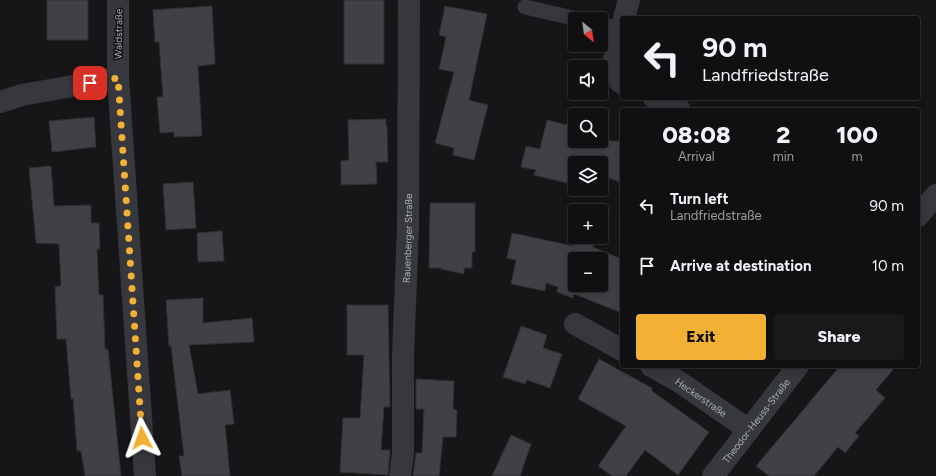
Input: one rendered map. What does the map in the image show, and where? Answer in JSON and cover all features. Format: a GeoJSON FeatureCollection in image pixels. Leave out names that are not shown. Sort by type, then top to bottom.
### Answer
{"type":"FeatureCollection","features":[{"type":"Feature","properties":{"kind":"street","name":"Waldstraße"},"geometry":{"type":"LineString","coordinates":[[118,0],[118,78],[145,476]]}},
{"type":"Feature","properties":{"kind":"street","name":"Rauenberger Straße"},"geometry":{"type":"LineString","coordinates":[[400,476],[404,453],[403,356],[408,228],[409,0]]}},
{"type":"Feature","properties":{"kind":"street"},"geometry":{"type":"LineString","coordinates":[[625,16],[629,0]]}},
{"type":"Feature","properties":{"kind":"street"},"geometry":{"type":"LineString","coordinates":[[620,36],[614,59],[620,82]]}},
{"type":"Feature","properties":{"kind":"street"},"geometry":{"type":"LineString","coordinates":[[0,102],[22,95],[118,78]]}},
{"type":"Feature","properties":{"kind":"street"},"geometry":{"type":"LineString","coordinates":[[658,100],[676,108]]}},
{"type":"Feature","properties":{"kind":"street"},"geometry":{"type":"LineString","coordinates":[[920,214],[936,195]]}},
{"type":"Feature","properties":{"kind":"street"},"geometry":{"type":"LineString","coordinates":[[575,324],[620,349]]}},
{"type":"Feature","properties":{"kind":"street","name":"Heckerstraße"},"geometry":{"type":"LineString","coordinates":[[656,368],[678,380],[749,430]]}},
{"type":"Feature","properties":{"kind":"street","name":"Theodor-Heuss-Straße"},"geometry":{"type":"LineString","coordinates":[[713,476],[796,368]]}},
{"type":"Feature","properties":{"kind":"lane"},"geometry":{"type":"LineString","coordinates":[[525,7],[568,17]]}},
{"type":"Feature","properties":{"kind":"lane"},"geometry":{"type":"LineString","coordinates":[[608,25],[620,28]]}},
{"type":"Feature","properties":{"kind":"building"},"geometry":{"type":"Polygon","coordinates":[[[47,0],[88,0],[88,40],[47,40],[47,0]]]}},
{"type":"Feature","properties":{"kind":"building"},"geometry":{"type":"Polygon","coordinates":[[[344,0],[384,0],[384,64],[344,64],[344,0]]]}},
{"type":"Feature","properties":{"kind":"building"},"geometry":{"type":"Polygon","coordinates":[[[212,6],[215,64],[198,66],[202,136],[174,137],[174,132],[160,133],[157,97],[163,97],[159,42],[155,42],[153,10],[212,6]]]}},
{"type":"Feature","properties":{"kind":"building"},"geometry":{"type":"Polygon","coordinates":[[[445,6],[487,14],[469,100],[488,105],[474,160],[453,155],[454,148],[435,143],[454,72],[439,69],[446,37],[439,35],[445,6]]]}},
{"type":"Feature","properties":{"kind":"building"},"geometry":{"type":"Polygon","coordinates":[[[94,117],[96,147],[52,152],[49,121],[94,117]]]}},
{"type":"Feature","properties":{"kind":"building"},"geometry":{"type":"Polygon","coordinates":[[[386,119],[388,162],[376,162],[377,184],[341,185],[341,161],[349,160],[348,120],[386,119]]]}},
{"type":"Feature","properties":{"kind":"building"},"geometry":{"type":"Polygon","coordinates":[[[547,120],[568,125],[568,148],[608,148],[608,141],[620,141],[620,182],[608,178],[608,156],[568,156],[568,183],[534,175],[536,170],[521,167],[526,146],[540,149],[547,120]]]}},
{"type":"Feature","properties":{"kind":"building"},"geometry":{"type":"Polygon","coordinates":[[[51,166],[54,206],[91,205],[91,223],[99,223],[100,249],[97,249],[99,295],[103,295],[105,349],[108,349],[121,476],[85,476],[81,451],[77,451],[66,339],[57,339],[55,287],[61,286],[59,244],[36,243],[29,168],[51,166]]]}},
{"type":"Feature","properties":{"kind":"building"},"geometry":{"type":"Polygon","coordinates":[[[193,182],[196,228],[166,230],[163,184],[193,182]]]}},
{"type":"Feature","properties":{"kind":"building"},"geometry":{"type":"Polygon","coordinates":[[[430,203],[475,203],[475,252],[472,252],[472,268],[464,268],[464,274],[441,268],[429,268],[430,203]]]}},
{"type":"Feature","properties":{"kind":"building"},"geometry":{"type":"Polygon","coordinates":[[[222,231],[224,261],[198,262],[197,233],[222,231]]]}},
{"type":"Feature","properties":{"kind":"building"},"geometry":{"type":"Polygon","coordinates":[[[512,233],[573,246],[574,244],[594,244],[593,247],[605,252],[568,252],[568,292],[608,292],[608,253],[620,258],[620,312],[574,294],[573,298],[557,292],[558,287],[546,283],[545,291],[511,284],[516,260],[507,258],[512,233]]]}},
{"type":"Feature","properties":{"kind":"building"},"geometry":{"type":"Polygon","coordinates":[[[203,298],[203,323],[252,318],[254,342],[189,345],[198,394],[230,390],[234,424],[225,425],[230,476],[182,476],[179,456],[184,456],[171,346],[169,346],[166,300],[203,298]]]}},
{"type":"Feature","properties":{"kind":"building"},"geometry":{"type":"Polygon","coordinates":[[[347,305],[388,305],[390,407],[384,407],[381,450],[390,450],[388,475],[340,472],[343,418],[360,418],[364,355],[347,355],[347,305]]]}},
{"type":"Feature","properties":{"kind":"building"},"geometry":{"type":"Polygon","coordinates":[[[521,326],[547,335],[543,348],[562,354],[550,388],[527,380],[525,384],[503,377],[521,326]]]}},
{"type":"Feature","properties":{"kind":"building"},"geometry":{"type":"Polygon","coordinates":[[[599,359],[652,388],[652,391],[709,432],[678,475],[645,450],[626,476],[612,476],[598,466],[626,426],[578,399],[599,359]]]}},
{"type":"Feature","properties":{"kind":"building"},"geometry":{"type":"Polygon","coordinates":[[[838,368],[894,368],[876,390],[885,398],[855,433],[859,436],[845,453],[838,447],[814,476],[769,476],[756,466],[838,368]]]}},
{"type":"Feature","properties":{"kind":"building"},"geometry":{"type":"Polygon","coordinates":[[[416,379],[454,381],[453,409],[457,410],[456,437],[443,437],[439,476],[413,476],[416,453],[422,453],[424,409],[416,409],[416,379]]]}},
{"type":"Feature","properties":{"kind":"building"},"geometry":{"type":"Polygon","coordinates":[[[511,435],[531,444],[520,476],[492,476],[511,435]]]}},
{"type":"Feature","properties":{"kind":"route"},"geometry":{"type":"LineString","coordinates":[[90,83],[118,78],[142,438]]}}]}
